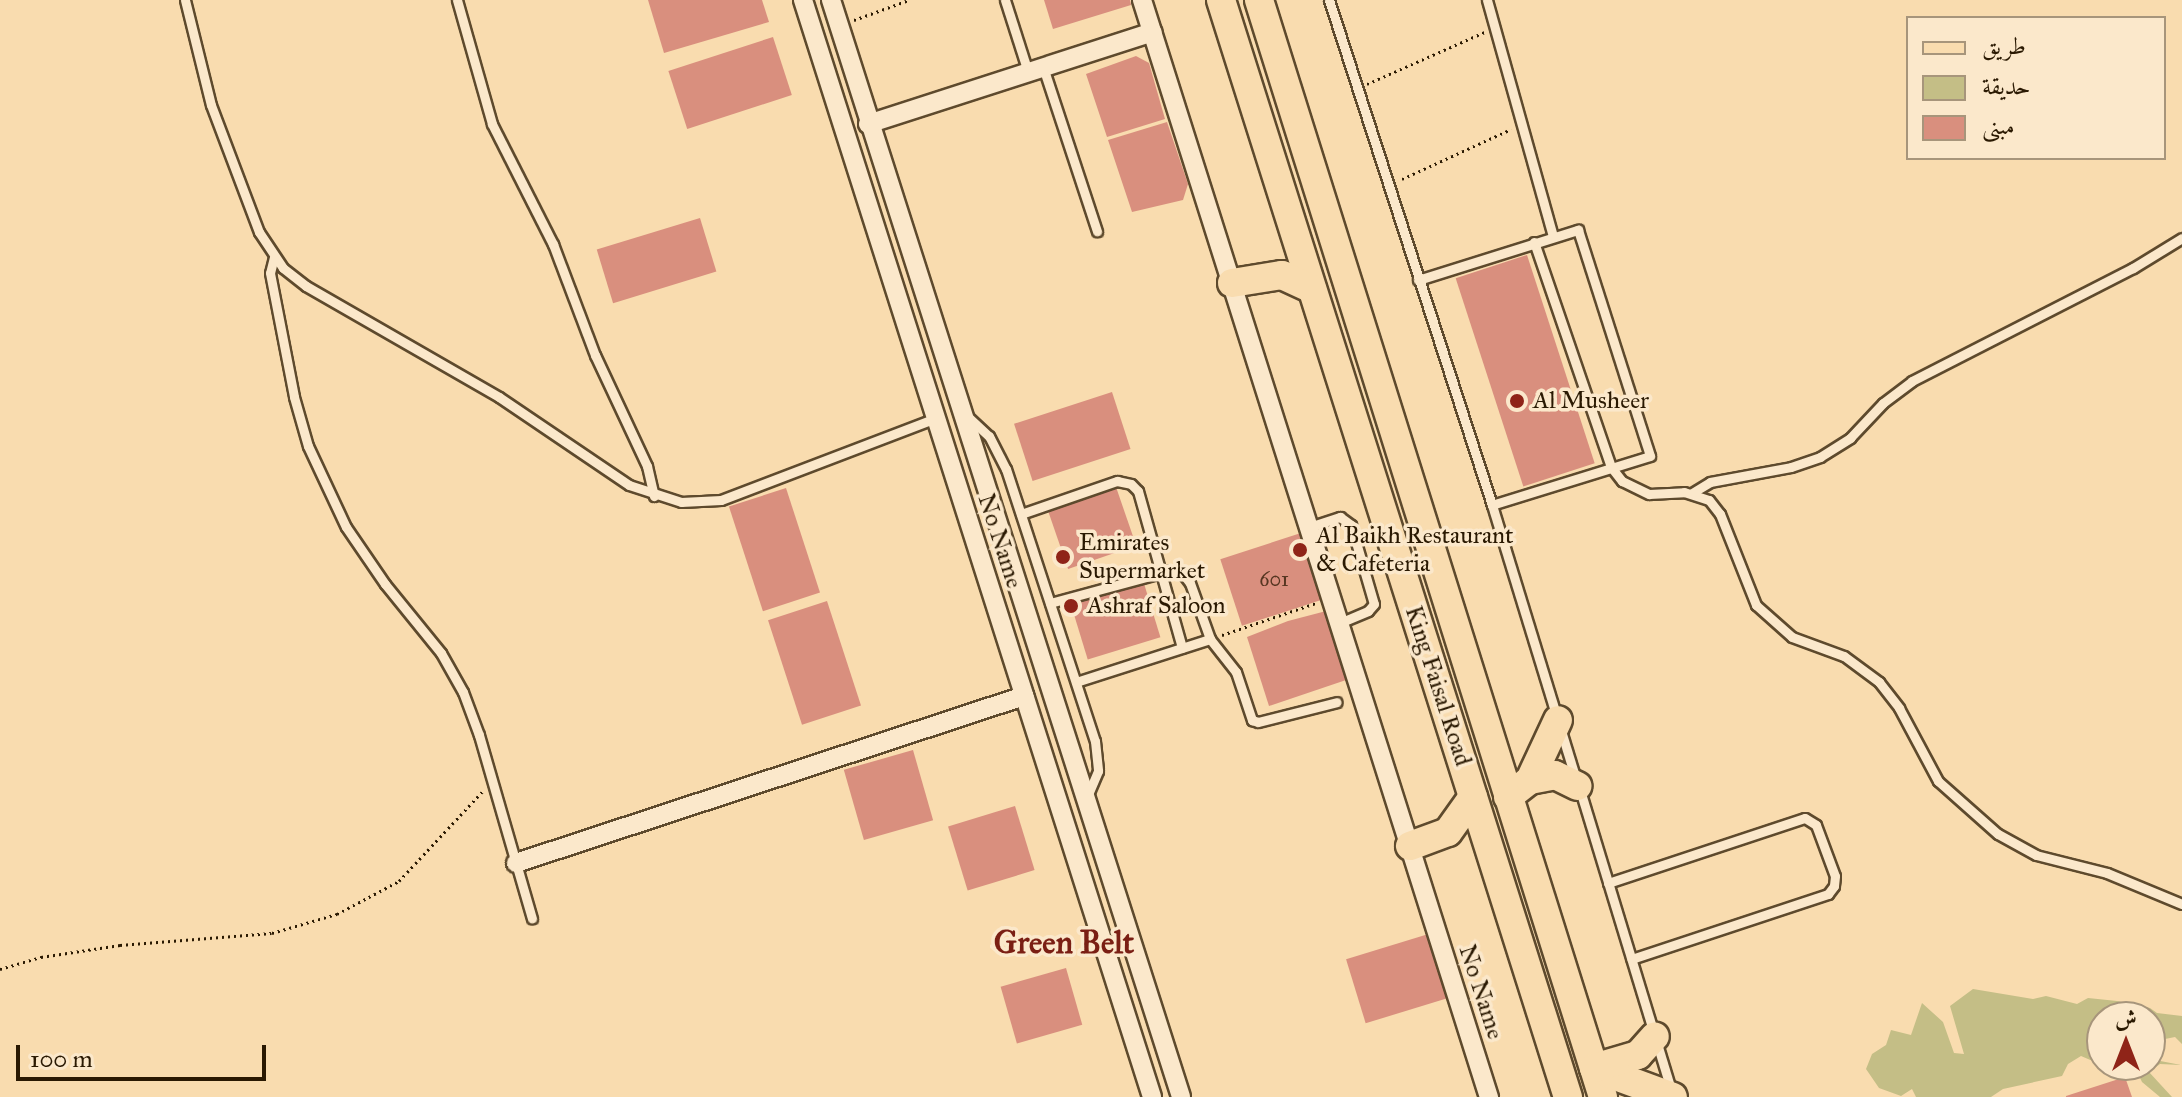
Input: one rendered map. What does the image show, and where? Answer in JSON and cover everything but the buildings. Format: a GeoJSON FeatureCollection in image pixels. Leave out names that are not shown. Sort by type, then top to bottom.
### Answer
{"type":"FeatureCollection","features":[{"type":"Feature","properties":{"kind":"main road","name":"King Faisal Road"},"geometry":{"type":"LineString","coordinates":[[1221,0],[1568,1097]]}},
{"type":"Feature","properties":{"kind":"main road","name":"King Faisal Road"},"geometry":{"type":"LineString","coordinates":[[1259,0],[1519,789],[1603,1097]]}},
{"type":"Feature","properties":{"kind":"main road"},"geometry":{"type":"LineString","coordinates":[[1232,283],[1282,275],[1312,289]]}},
{"type":"Feature","properties":{"kind":"main road"},"geometry":{"type":"LineString","coordinates":[[1519,789],[1558,720]]}},
{"type":"Feature","properties":{"kind":"main road"},"geometry":{"type":"LineString","coordinates":[[1519,789],[1555,775],[1578,786]]}},
{"type":"Feature","properties":{"kind":"main road"},"geometry":{"type":"LineString","coordinates":[[1410,846],[1448,832],[1473,797]]}},
{"type":"Feature","properties":{"kind":"main road"},"geometry":{"type":"LineString","coordinates":[[1594,1068],[1638,1055],[1655,1036]]}},
{"type":"Feature","properties":{"kind":"main road"},"geometry":{"type":"LineString","coordinates":[[1594,1068],[1673,1097]]}},
{"type":"Feature","properties":{"kind":"street","name":"No Name"},"geometry":{"type":"LineString","coordinates":[[803,0],[1152,1097]]}},
{"type":"Feature","properties":{"kind":"street","name":"No Name"},"geometry":{"type":"LineString","coordinates":[[831,0],[868,124],[1181,1097]]}},
{"type":"Feature","properties":{"kind":"street","name":"No Name"},"geometry":{"type":"LineString","coordinates":[[1142,0],[1489,1097]]}},
{"type":"Feature","properties":{"kind":"street"},"geometry":{"type":"LineString","coordinates":[[868,124],[1153,32]]}},
{"type":"Feature","properties":{"kind":"street"},"geometry":{"type":"LineString","coordinates":[[516,863],[1024,696]]}},
{"type":"Feature","properties":{"kind":"lane"},"geometry":{"type":"LineString","coordinates":[[185,0],[211,105],[259,232],[274,257],[306,286],[461,373],[629,485],[654,496],[681,502],[721,500],[936,418]]}},
{"type":"Feature","properties":{"kind":"lane"},"geometry":{"type":"LineString","coordinates":[[457,0],[492,124],[553,244],[595,355],[647,466],[654,496]]}},
{"type":"Feature","properties":{"kind":"lane"},"geometry":{"type":"LineString","coordinates":[[1005,0],[1097,231]]}},
{"type":"Feature","properties":{"kind":"lane"},"geometry":{"type":"LineString","coordinates":[[1329,0],[1492,505],[1673,1097]]}},
{"type":"Feature","properties":{"kind":"lane"},"geometry":{"type":"LineString","coordinates":[[1487,0],[1553,237]]}},
{"type":"Feature","properties":{"kind":"lane"},"geometry":{"type":"LineString","coordinates":[[1418,280],[1578,230],[1650,456],[1492,505]]}},
{"type":"Feature","properties":{"kind":"lane"},"geometry":{"type":"LineString","coordinates":[[1692,493],[1710,482],[1791,467],[1828,453],[1850,438],[1883,403],[1912,381],[2133,268],[2182,238]]}},
{"type":"Feature","properties":{"kind":"lane"},"geometry":{"type":"LineString","coordinates":[[1534,242],[1611,467],[1622,481],[1649,494],[1692,493],[1709,500],[1720,514],[1756,605],[1792,637],[1844,656],[1879,682],[1899,708],[1927,765],[1965,808],[2023,851],[2107,873],[2182,904]]}},
{"type":"Feature","properties":{"kind":"lane"},"geometry":{"type":"LineString","coordinates":[[274,257],[269,269],[294,397],[318,471],[365,556],[453,672],[472,713],[532,919]]}},
{"type":"Feature","properties":{"kind":"lane"},"geometry":{"type":"LineString","coordinates":[[962,411],[989,436],[999,452],[1076,682],[1098,761],[1095,781],[1086,799]]}},
{"type":"Feature","properties":{"kind":"lane"},"geometry":{"type":"LineString","coordinates":[[1021,514],[1112,483],[1127,482],[1138,491],[1182,648]]}},
{"type":"Feature","properties":{"kind":"lane"},"geometry":{"type":"LineString","coordinates":[[1309,527],[1340,517],[1351,525],[1374,604],[1368,611],[1340,623]]}},
{"type":"Feature","properties":{"kind":"lane"},"geometry":{"type":"LineString","coordinates":[[1050,603],[1161,571],[1183,574],[1190,583],[1210,639],[1236,672],[1254,722],[1337,702]]}},
{"type":"Feature","properties":{"kind":"lane"},"geometry":{"type":"LineString","coordinates":[[1076,682],[1210,639]]}},
{"type":"Feature","properties":{"kind":"lane"},"geometry":{"type":"LineString","coordinates":[[1608,883],[1805,818],[1816,825],[1835,876],[1832,891],[1823,896],[1631,959]]}},
{"type":"Feature","properties":{"kind":"path"},"geometry":{"type":"LineString","coordinates":[[839,25],[909,0]]}},
{"type":"Feature","properties":{"kind":"path"},"geometry":{"type":"LineString","coordinates":[[1357,89],[1495,27]]}},
{"type":"Feature","properties":{"kind":"path"},"geometry":{"type":"LineString","coordinates":[[1388,186],[1522,124]]}},
{"type":"Feature","properties":{"kind":"path"},"geometry":{"type":"LineString","coordinates":[[1210,639],[1331,598]]}},
{"type":"Feature","properties":{"kind":"path"},"geometry":{"type":"LineString","coordinates":[[0,969],[41,957],[120,945],[272,933],[337,914],[399,881],[492,781]]}},
{"type":"Feature","properties":{"kind":"green space"},"geometry":{"type":"Polygon","coordinates":[[[1973,989],[2033,999],[2046,996],[2077,1004],[2088,998],[2117,1001],[2086,1001],[2086,1058],[2081,1056],[2068,1064],[2062,1076],[2003,1089],[1991,1097],[1916,1097],[1912,1089],[1901,1096],[1879,1088],[1866,1069],[1872,1054],[1886,1045],[1891,1030],[1911,1035],[1922,1003],[1943,1022],[1954,1053],[1964,1054],[1950,1006],[1973,989]]]}},
{"type":"Feature","properties":{"kind":"green space"},"geometry":{"type":"Polygon","coordinates":[[[2166,1014],[2182,1016],[2182,1044],[2175,1037],[2166,1039],[2166,1014]]]}},
{"type":"Feature","properties":{"kind":"green space"},"geometry":{"type":"Polygon","coordinates":[[[2157,1081],[2172,1097],[2160,1097],[2142,1082],[2157,1081]]]}},
{"type":"Feature","properties":{"kind":"place","name":"Al Musheer"},"geometry":{"type":"Point","coordinates":[1517,401]}},
{"type":"Feature","properties":{"kind":"place","name":"Al Baikh Restaurant & Cafeteria"},"geometry":{"type":"Point","coordinates":[1300,550]}},
{"type":"Feature","properties":{"kind":"place","name":"Emirates Supermarket"},"geometry":{"type":"Point","coordinates":[1063,557]}},
{"type":"Feature","properties":{"kind":"place","name":"Ashraf Saloon"},"geometry":{"type":"Point","coordinates":[1071,606]}},
{"type":"Feature","properties":{"kind":"district","name":"Green Belt"},"geometry":{"type":"Point","coordinates":[1064,943]}}]}
